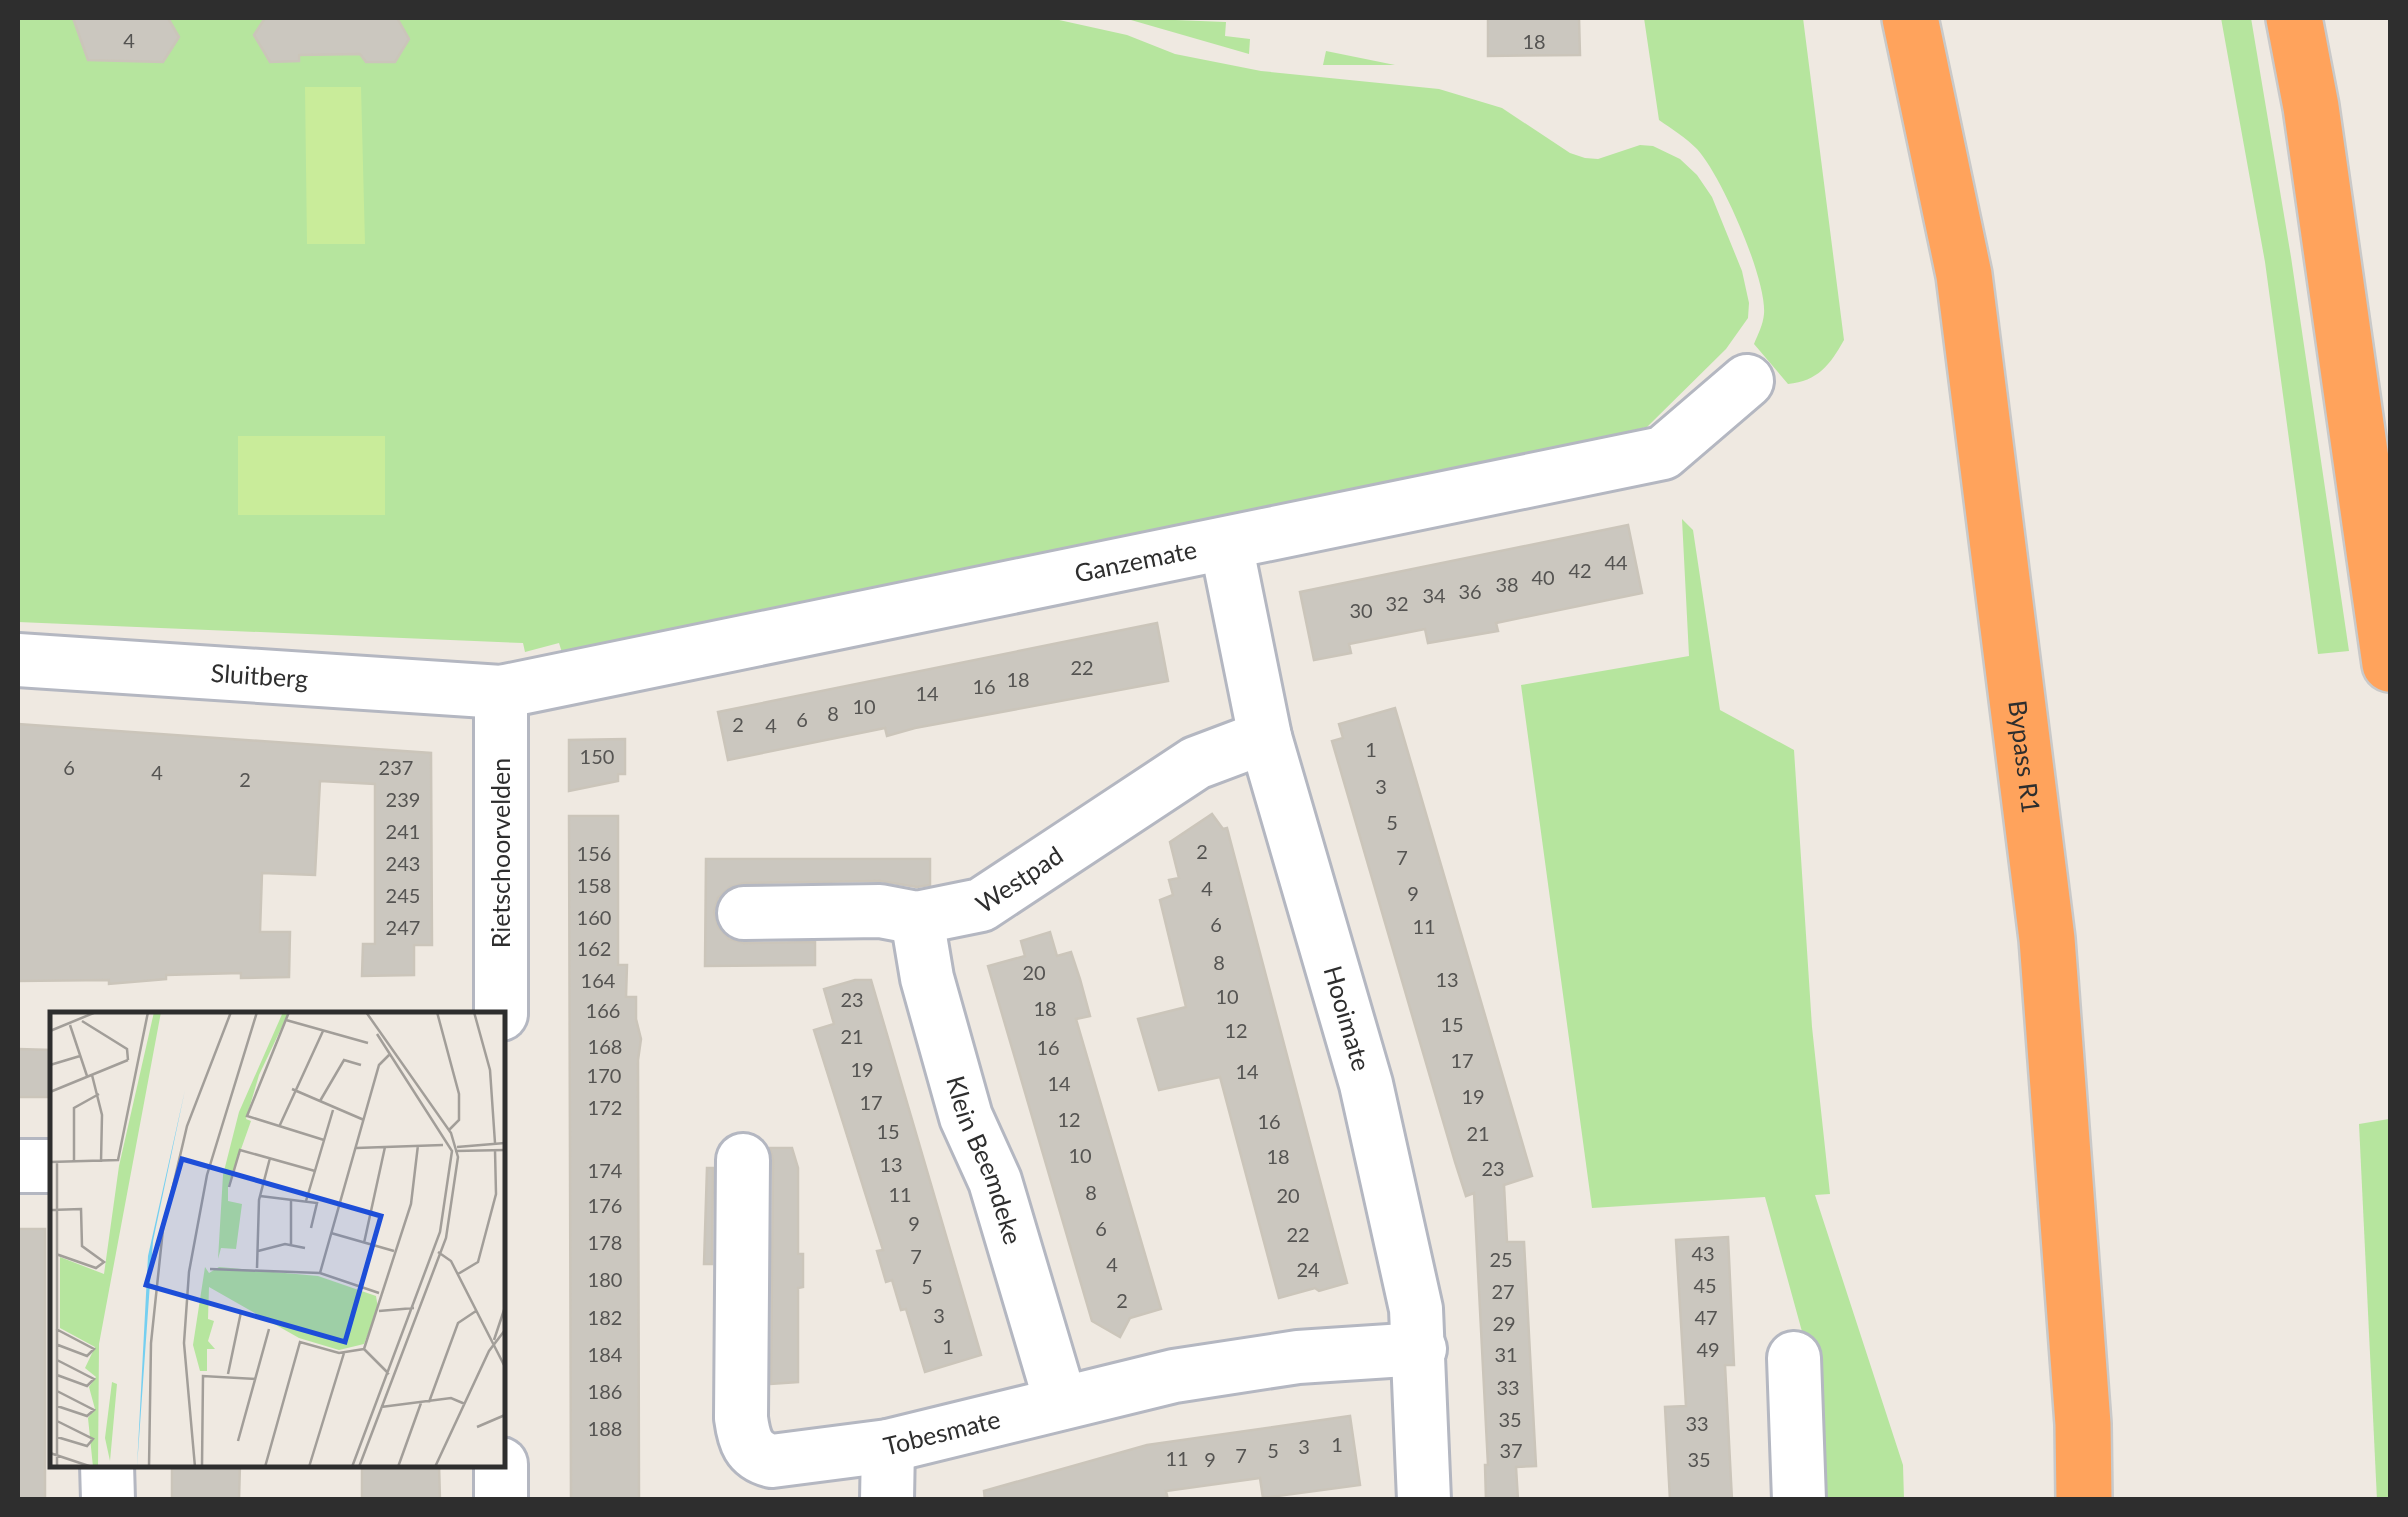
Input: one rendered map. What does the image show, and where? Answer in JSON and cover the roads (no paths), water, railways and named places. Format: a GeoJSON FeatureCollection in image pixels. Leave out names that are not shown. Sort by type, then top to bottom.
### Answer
{"type":"FeatureCollection","features":[{"type":"Feature","properties":{"kind":"highway","name":"Bypass R1"},"geometry":{"type":"LineString","coordinates":[[1910,18],[1964,275],[2044,919],[2083,1424],[2084,1500]]}},
{"type":"Feature","properties":{"kind":"highway"},"geometry":{"type":"LineString","coordinates":[[2294,18],[2311,108],[2390,664]]}},
{"type":"Feature","properties":{"kind":"street","name":"Ganzemate"},"geometry":{"type":"LineString","coordinates":[[501,692],[1663,453],[1746,381]]}},
{"type":"Feature","properties":{"kind":"street","name":"Hooimate"},"geometry":{"type":"LineString","coordinates":[[1226,544],[1265,736],[1366,1084],[1416,1309],[1424,1500]]}},
{"type":"Feature","properties":{"kind":"street","name":"Sluitberg"},"geometry":{"type":"LineString","coordinates":[[18,660],[501,692]]}},
{"type":"Feature","properties":{"kind":"street","name":"Rietschoorvelden"},"geometry":{"type":"LineString","coordinates":[[501,692],[501,1012]]}},
{"type":"Feature","properties":{"kind":"street","name":"Westpad"},"geometry":{"type":"LineString","coordinates":[[744,914],[880,911],[917,918],[981,905],[1196,763],[1265,736]]}},
{"type":"Feature","properties":{"kind":"street","name":"Klein Beemdeke"},"geometry":{"type":"LineString","coordinates":[[917,918],[927,978],[966,1117],[994,1181],[1061,1403]]}},
{"type":"Feature","properties":{"kind":"street","name":"Tobesmate"},"geometry":{"type":"LineString","coordinates":[[743,1160],[741,1418],[749,1449],[758,1458],[772,1461],[888,1446],[1174,1376],[1298,1357],[1420,1349]]}},
{"type":"Feature","properties":{"kind":"street"},"geometry":{"type":"LineString","coordinates":[[18,1166],[50,1166]]}},
{"type":"Feature","properties":{"kind":"street"},"geometry":{"type":"LineString","coordinates":[[1794,1358],[1799,1500]]}},
{"type":"Feature","properties":{"kind":"street"},"geometry":{"type":"LineString","coordinates":[[887,1500],[888,1446]]}},
{"type":"Feature","properties":{"kind":"street"},"geometry":{"type":"LineString","coordinates":[[108,1467],[108,1500]]}},
{"type":"Feature","properties":{"kind":"street"},"geometry":{"type":"LineString","coordinates":[[501,1500],[502,1467]]}}]}
